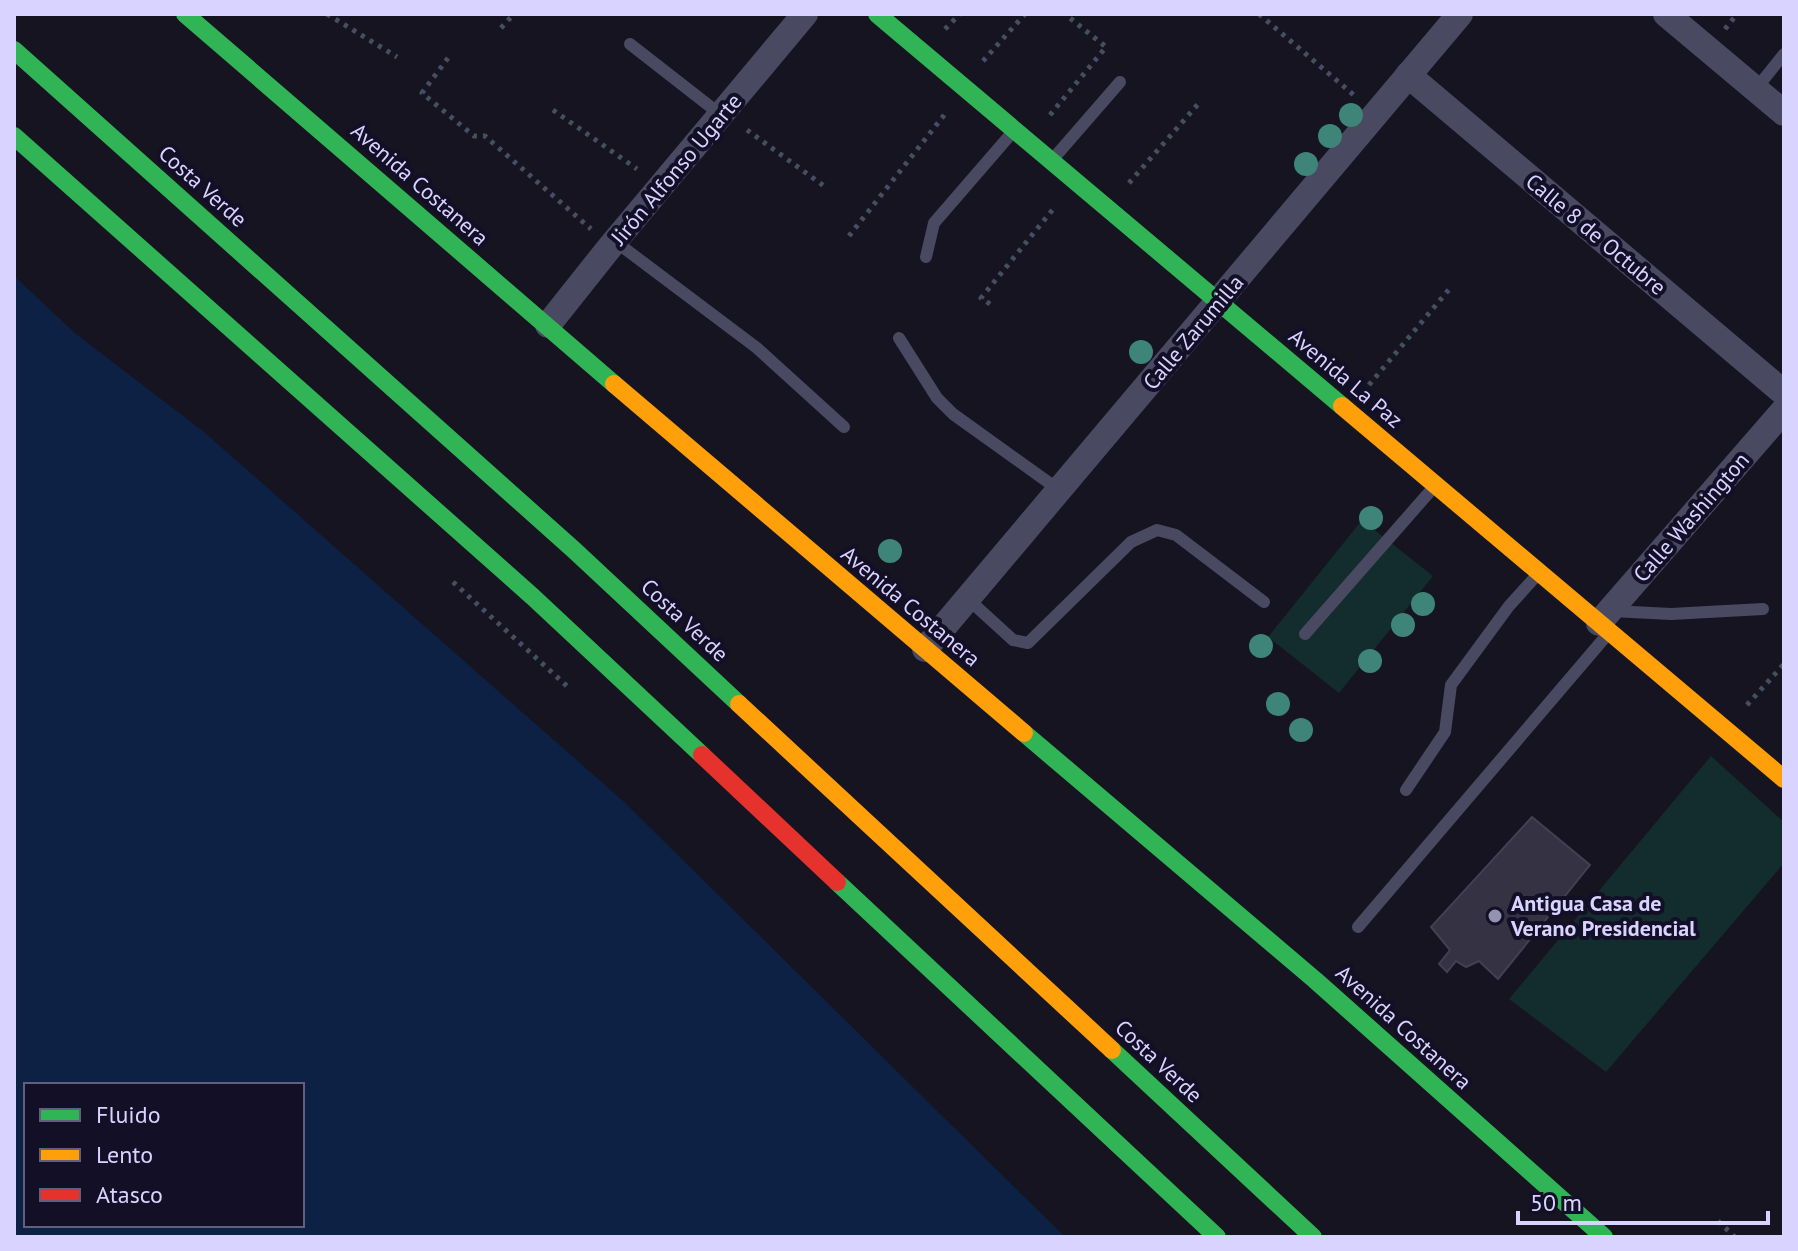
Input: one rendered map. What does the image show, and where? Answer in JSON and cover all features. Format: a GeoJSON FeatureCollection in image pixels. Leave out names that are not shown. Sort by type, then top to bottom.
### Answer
{"type":"FeatureCollection","features":[{"type":"Feature","properties":{"kind":"main road","name":"Avenida Costanera"},"geometry":{"type":"LineString","coordinates":[[185,14],[695,454],[1315,980],[1604,1237]]}},
{"type":"Feature","properties":{"kind":"main road","name":"Avenida La Paz"},"geometry":{"type":"LineString","coordinates":[[877,14],[1539,573],[1606,622],[1784,779]]}},
{"type":"Feature","properties":{"kind":"main road","name":"Costa Verde"},"geometry":{"type":"LineString","coordinates":[[14,50],[574,550],[1313,1237]]}},
{"type":"Feature","properties":{"kind":"main road"},"geometry":{"type":"LineString","coordinates":[[14,136],[533,597],[1217,1237]]}},
{"type":"Feature","properties":{"kind":"street","name":"Jirón Alfonso Ugarte"},"geometry":{"type":"LineString","coordinates":[[548,325],[805,14]]}},
{"type":"Feature","properties":{"kind":"street","name":"Calle Zarumilla"},"geometry":{"type":"LineString","coordinates":[[925,649],[1460,14]]}},
{"type":"Feature","properties":{"kind":"street"},"geometry":{"type":"LineString","coordinates":[[1666,14],[1784,113]]}},
{"type":"Feature","properties":{"kind":"street","name":"Calle 8 de Octubre"},"geometry":{"type":"LineString","coordinates":[[1408,75],[1784,393]]}},
{"type":"Feature","properties":{"kind":"street","name":"Calle Washington"},"geometry":{"type":"LineString","coordinates":[[1606,622],[1784,410]]}},
{"type":"Feature","properties":{"kind":"lane"},"geometry":{"type":"LineString","coordinates":[[630,44],[722,114]]}},
{"type":"Feature","properties":{"kind":"lane"},"geometry":{"type":"LineString","coordinates":[[1756,89],[1784,54]]}},
{"type":"Feature","properties":{"kind":"lane"},"geometry":{"type":"LineString","coordinates":[[1051,161],[1120,82]]}},
{"type":"Feature","properties":{"kind":"lane"},"geometry":{"type":"LineString","coordinates":[[926,257],[934,223],[1014,130]]}},
{"type":"Feature","properties":{"kind":"lane"},"geometry":{"type":"LineString","coordinates":[[613,245],[757,348],[844,427]]}},
{"type":"Feature","properties":{"kind":"lane"},"geometry":{"type":"LineString","coordinates":[[899,338],[937,398],[953,414],[1059,490]]}},
{"type":"Feature","properties":{"kind":"lane"},"geometry":{"type":"LineString","coordinates":[[1305,634],[1436,486]]}},
{"type":"Feature","properties":{"kind":"lane"},"geometry":{"type":"LineString","coordinates":[[968,599],[1013,640],[1028,643],[1131,542],[1157,530],[1176,535],[1264,602]]}},
{"type":"Feature","properties":{"kind":"lane"},"geometry":{"type":"LineString","coordinates":[[1406,790],[1445,732],[1451,685],[1509,606],[1539,573]]}},
{"type":"Feature","properties":{"kind":"lane"},"geometry":{"type":"LineString","coordinates":[[1358,927],[1606,622],[1671,614],[1763,609]]}},
{"type":"Feature","properties":{"kind":"path"},"geometry":{"type":"LineString","coordinates":[[327,14],[397,57]]}},
{"type":"Feature","properties":{"kind":"path"},"geometry":{"type":"LineString","coordinates":[[501,28],[514,14]]}},
{"type":"Feature","properties":{"kind":"path"},"geometry":{"type":"LineString","coordinates":[[939,36],[960,14]]}},
{"type":"Feature","properties":{"kind":"path"},"geometry":{"type":"LineString","coordinates":[[977,67],[1025,14]]}},
{"type":"Feature","properties":{"kind":"path"},"geometry":{"type":"LineString","coordinates":[[1044,122],[1106,47],[1065,14]]}},
{"type":"Feature","properties":{"kind":"path"},"geometry":{"type":"LineString","coordinates":[[1259,14],[1376,114]]}},
{"type":"Feature","properties":{"kind":"path"},"geometry":{"type":"LineString","coordinates":[[448,58],[422,93],[474,136],[485,136],[613,245]]}},
{"type":"Feature","properties":{"kind":"path"},"geometry":{"type":"LineString","coordinates":[[1124,189],[1199,103]]}},
{"type":"Feature","properties":{"kind":"path"},"geometry":{"type":"LineString","coordinates":[[553,110],[662,186]]}},
{"type":"Feature","properties":{"kind":"path"},"geometry":{"type":"LineString","coordinates":[[722,114],[824,186]]}},
{"type":"Feature","properties":{"kind":"path"},"geometry":{"type":"LineString","coordinates":[[849,236],[945,114]]}},
{"type":"Feature","properties":{"kind":"path"},"geometry":{"type":"LineString","coordinates":[[990,304],[981,298],[1057,203]]}},
{"type":"Feature","properties":{"kind":"path"},"geometry":{"type":"LineString","coordinates":[[1366,389],[1451,287]]}},
{"type":"Feature","properties":{"kind":"path"},"geometry":{"type":"LineString","coordinates":[[1725,730],[1784,664]]}},
{"type":"Feature","properties":{"kind":"path"},"geometry":{"type":"LineString","coordinates":[[1718,1221],[1735,1237]]}},
{"type":"Feature","properties":{"kind":"green space"},"geometry":{"type":"Polygon","coordinates":[[[1362,520],[1433,576],[1339,693],[1268,637],[1362,520]]]}},
{"type":"Feature","properties":{"kind":"green space"},"geometry":{"type":"Polygon","coordinates":[[[1711,756],[1784,822],[1784,863],[1606,1072],[1509,999],[1711,756]]]}},
{"type":"Feature","properties":{"kind":"water"},"geometry":{"type":"Polygon","coordinates":[[[14,276],[76,334],[204,432],[622,800],[1065,1237],[14,1237],[14,276]]]}},
{"type":"Feature","properties":{"kind":"building"},"geometry":{"type":"Polygon","coordinates":[[[1532,817],[1590,865],[1498,979],[1479,961],[1466,967],[1456,961],[1447,972],[1439,964],[1450,950],[1431,927],[1532,817]]]}},
{"type":"Feature","properties":{"kind":"traffic: fast"},"geometry":{"type":"LineString","coordinates":[[185,14],[614,384]]}},
{"type":"Feature","properties":{"kind":"traffic: fast"},"geometry":{"type":"LineString","coordinates":[[877,14],[1342,406]]}},
{"type":"Feature","properties":{"kind":"traffic: fast"},"geometry":{"type":"LineString","coordinates":[[14,50],[574,550],[739,704]]}},
{"type":"Feature","properties":{"kind":"traffic: fast"},"geometry":{"type":"LineString","coordinates":[[14,136],[533,597],[702,755]]}},
{"type":"Feature","properties":{"kind":"traffic: fast"},"geometry":{"type":"LineString","coordinates":[[1024,733],[1315,980],[1604,1237]]}},
{"type":"Feature","properties":{"kind":"traffic: fast"},"geometry":{"type":"LineString","coordinates":[[837,882],[1217,1237]]}},
{"type":"Feature","properties":{"kind":"traffic: fast"},"geometry":{"type":"LineString","coordinates":[[1112,1050],[1313,1237]]}},
{"type":"Feature","properties":{"kind":"traffic: slow"},"geometry":{"type":"LineString","coordinates":[[614,384],[1024,733]]}},
{"type":"Feature","properties":{"kind":"traffic: slow"},"geometry":{"type":"LineString","coordinates":[[1342,406],[1784,779]]}},
{"type":"Feature","properties":{"kind":"traffic: slow"},"geometry":{"type":"LineString","coordinates":[[739,704],[1112,1050]]}},
{"type":"Feature","properties":{"kind":"traffic: jam"},"geometry":{"type":"LineString","coordinates":[[702,755],[837,882]]}},
{"type":"Feature","properties":{"kind":"place","name":"Antigua Casa de Verano Presidencial"},"geometry":{"type":"Point","coordinates":[1495,916]}}]}
